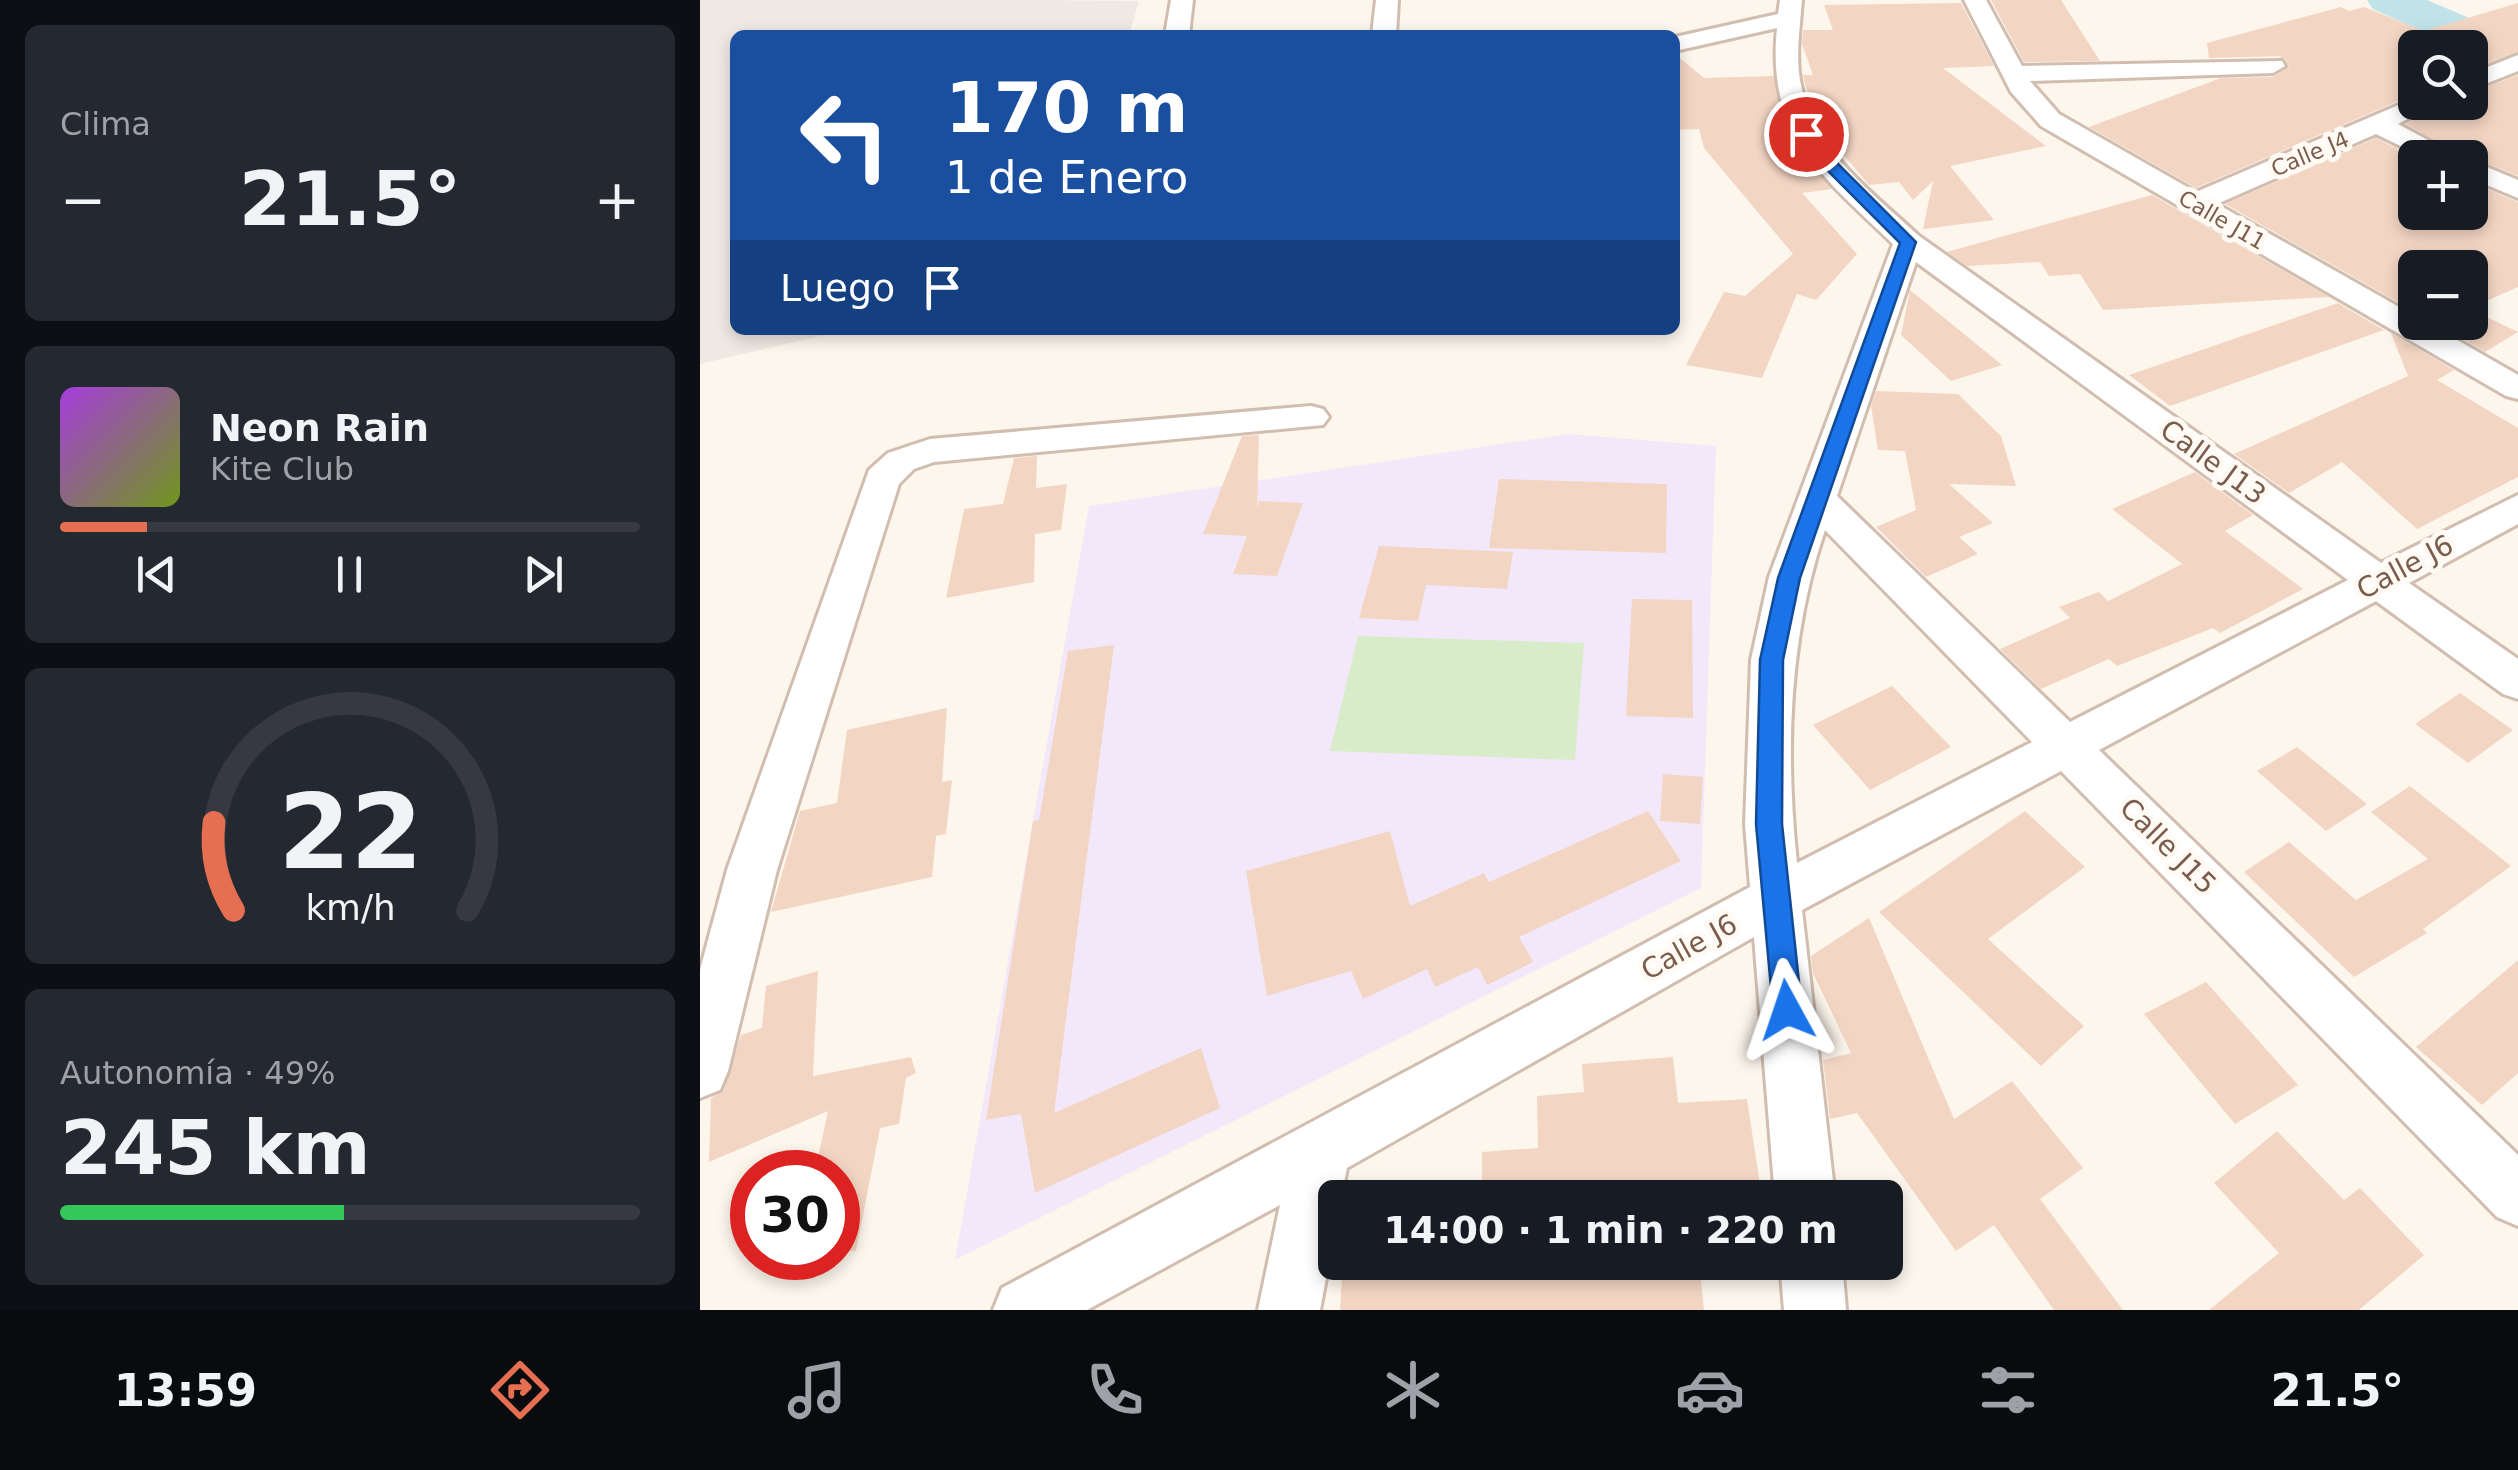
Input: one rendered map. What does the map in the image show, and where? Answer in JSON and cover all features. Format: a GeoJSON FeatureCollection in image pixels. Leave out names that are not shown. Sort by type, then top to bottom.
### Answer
{"type":"FeatureCollection","features":[{"type":"Feature","properties":{"kind":"street"},"geometry":{"type":"LineString","coordinates":[[1178,30],[1182,0]]}},
{"type":"Feature","properties":{"kind":"street"},"geometry":{"type":"LineString","coordinates":[[1384,30],[1387,0]]}},
{"type":"Feature","properties":{"kind":"street","name":"Calle J11"},"geometry":{"type":"LineString","coordinates":[[1975,0],[2013,74],[2035,108],[2050,120],[2518,389]]}},
{"type":"Feature","properties":{"kind":"street"},"geometry":{"type":"LineString","coordinates":[[1680,42],[1790,9]]}},
{"type":"Feature","properties":{"kind":"street","name":"Calle J13"},"geometry":{"type":"LineString","coordinates":[[1790,9],[1788,82],[1806,134],[1828,163],[1908,242],[2518,682]]}},
{"type":"Feature","properties":{"kind":"street"},"geometry":{"type":"LineString","coordinates":[[2488,75],[2518,62]]}},
{"type":"Feature","properties":{"kind":"street"},"geometry":{"type":"LineString","coordinates":[[2013,74],[2273,66]]}},
{"type":"Feature","properties":{"kind":"street","name":"Calle J4"},"geometry":{"type":"LineString","coordinates":[[2193,204],[2398,116]]}},
{"type":"Feature","properties":{"kind":"street"},"geometry":{"type":"LineString","coordinates":[[2378,125],[2410,140]]}},
{"type":"Feature","properties":{"kind":"street"},"geometry":{"type":"LineString","coordinates":[[2488,176],[2518,190]]}},
{"type":"Feature","properties":{"kind":"street"},"geometry":{"type":"LineString","coordinates":[[1803,1180],[1769,824],[1772,660],[1789,578],[1908,242]]}},
{"type":"Feature","properties":{"kind":"street"},"geometry":{"type":"LineString","coordinates":[[700,1071],[752,870],[882,479],[901,461],[930,451],[1310,417]]}},
{"type":"Feature","properties":{"kind":"street","name":"Calle J15"},"geometry":{"type":"LineString","coordinates":[[1816,498],[2518,1196]]}},
{"type":"Feature","properties":{"kind":"street","name":"Calle J6"},"geometry":{"type":"LineString","coordinates":[[1024,1310],[1321,1151],[1777,898],[2518,508]]}},
{"type":"Feature","properties":{"kind":"street"},"geometry":{"type":"LineString","coordinates":[[1289,1310],[1321,1151]]}},
{"type":"Feature","properties":{"kind":"street"},"geometry":{"type":"LineString","coordinates":[[1812,1280],[1815,1310]]}},
{"type":"Feature","properties":{"kind":"shaded area"},"geometry":{"type":"Polygon","coordinates":[[[700,0],[1139,1],[1130,30],[730,30],[730,335],[825,335],[700,364],[700,0]]]}},
{"type":"Feature","properties":{"kind":"shaded area"},"geometry":{"type":"Polygon","coordinates":[[[1568,434],[1716,446],[1701,888],[955,1260],[1089,506],[1568,434]]]}},
{"type":"Feature","properties":{"kind":"green space"},"geometry":{"type":"Polygon","coordinates":[[[1358,636],[1584,643],[1575,760],[1330,751],[1358,636]]]}},
{"type":"Feature","properties":{"kind":"building"},"geometry":{"type":"Polygon","coordinates":[[[1991,0],[2061,0],[2100,61],[2024,62],[1991,0]]]}},
{"type":"Feature","properties":{"kind":"building"},"geometry":{"type":"Polygon","coordinates":[[[1961,3],[1994,66],[1943,68],[2046,146],[1950,166],[1994,220],[1923,229],[1933,181],[1913,200],[1899,182],[1869,185],[1822,129],[1803,75],[1813,75],[1802,44],[1803,30],[1833,30],[1824,5],[1961,3]]]}},
{"type":"Feature","properties":{"kind":"building"},"geometry":{"type":"Polygon","coordinates":[[[2518,3],[2518,52],[2488,63],[2488,30],[2427,30],[2518,3]]]}},
{"type":"Feature","properties":{"kind":"building"},"geometry":{"type":"Polygon","coordinates":[[[2341,7],[2349,11],[2364,7],[2422,30],[2398,30],[2398,101],[2196,188],[2089,127],[2221,78],[2273,77],[2289,67],[2285,59],[2278,57],[2283,56],[2209,58],[2207,43],[2341,7]]]}},
{"type":"Feature","properties":{"kind":"building"},"geometry":{"type":"Polygon","coordinates":[[[1680,58],[1704,78],[1774,76],[1787,127],[1801,153],[1832,189],[1802,193],[1857,254],[1816,300],[1797,294],[1762,378],[1686,365],[1724,292],[1745,296],[1793,254],[1704,148],[1699,129],[1680,130],[1680,58]]]}},
{"type":"Feature","properties":{"kind":"building"},"geometry":{"type":"Polygon","coordinates":[[[2518,75],[2518,176],[2488,164],[2488,140],[2434,140],[2406,124],[2413,120],[2488,120],[2488,86],[2518,75]]]}},
{"type":"Feature","properties":{"kind":"building"},"geometry":{"type":"Polygon","coordinates":[[[2376,138],[2398,149],[2398,230],[2488,230],[2488,190],[2518,202],[2518,287],[2488,300],[2488,250],[2398,250],[2398,302],[2225,204],[2376,138]]]}},
{"type":"Feature","properties":{"kind":"building"},"geometry":{"type":"Polygon","coordinates":[[[2152,195],[2329,297],[2103,310],[2080,274],[2049,276],[2040,262],[1967,266],[1947,252],[2152,195]]]}},
{"type":"Feature","properties":{"kind":"building"},"geometry":{"type":"Polygon","coordinates":[[[1910,290],[2002,365],[1951,381],[1901,335],[1910,290]]]}},
{"type":"Feature","properties":{"kind":"building"},"geometry":{"type":"Polygon","coordinates":[[[2338,303],[2384,330],[2170,406],[2129,375],[2338,303]]]}},
{"type":"Feature","properties":{"kind":"building"},"geometry":{"type":"Polygon","coordinates":[[[2488,318],[2518,332],[2485,352],[2465,340],[2488,340],[2488,318]]]}},
{"type":"Feature","properties":{"kind":"building"},"geometry":{"type":"Polygon","coordinates":[[[2391,333],[2454,370],[2437,380],[2518,428],[2518,477],[2417,529],[2342,462],[2289,493],[2234,454],[2408,376],[2391,333]]]}},
{"type":"Feature","properties":{"kind":"building"},"geometry":{"type":"Polygon","coordinates":[[[1876,391],[1958,394],[2001,436],[2016,486],[1949,484],[1993,523],[1959,537],[1978,554],[1926,577],[1876,527],[1916,510],[1905,451],[1878,450],[1871,406],[1876,391]]]}},
{"type":"Feature","properties":{"kind":"building"},"geometry":{"type":"Polygon","coordinates":[[[1259,435],[1257,508],[1259,501],[1303,503],[1277,576],[1233,574],[1247,536],[1203,534],[1242,436],[1259,435]]]}},
{"type":"Feature","properties":{"kind":"building"},"geometry":{"type":"Polygon","coordinates":[[[1037,456],[1036,488],[1067,484],[1061,530],[1035,534],[1034,582],[946,598],[964,509],[1003,504],[1014,458],[1037,456]]]}},
{"type":"Feature","properties":{"kind":"building"},"geometry":{"type":"Polygon","coordinates":[[[2195,472],[2253,515],[2225,531],[2303,589],[2220,633],[2213,628],[2117,666],[2109,659],[2041,689],[2000,649],[2070,618],[2059,607],[2099,592],[2108,601],[2182,564],[2112,509],[2195,472]]]}},
{"type":"Feature","properties":{"kind":"building"},"geometry":{"type":"Polygon","coordinates":[[[1499,479],[1667,484],[1666,553],[1489,548],[1499,479]]]}},
{"type":"Feature","properties":{"kind":"building"},"geometry":{"type":"Polygon","coordinates":[[[1379,546],[1513,552],[1507,589],[1426,585],[1418,621],[1359,618],[1379,546]]]}},
{"type":"Feature","properties":{"kind":"building"},"geometry":{"type":"Polygon","coordinates":[[[1632,599],[1692,600],[1693,718],[1626,716],[1632,599]]]}},
{"type":"Feature","properties":{"kind":"building"},"geometry":{"type":"Polygon","coordinates":[[[1114,645],[1054,1113],[1201,1048],[1220,1108],[1035,1193],[1021,1114],[986,1120],[1033,821],[1039,820],[1068,651],[1114,645]]]}},
{"type":"Feature","properties":{"kind":"building"},"geometry":{"type":"Polygon","coordinates":[[[1892,686],[1951,747],[1870,790],[1813,725],[1892,686]]]}},
{"type":"Feature","properties":{"kind":"building"},"geometry":{"type":"Polygon","coordinates":[[[2460,693],[2513,730],[2468,763],[2415,724],[2460,693]]]}},
{"type":"Feature","properties":{"kind":"building"},"geometry":{"type":"Polygon","coordinates":[[[947,708],[942,782],[952,780],[946,834],[936,836],[932,877],[771,912],[800,811],[837,803],[847,730],[947,708]]]}},
{"type":"Feature","properties":{"kind":"building"},"geometry":{"type":"Polygon","coordinates":[[[2297,747],[2367,804],[2326,831],[2257,771],[2297,747]]]}},
{"type":"Feature","properties":{"kind":"building"},"geometry":{"type":"Polygon","coordinates":[[[1663,774],[1703,777],[1700,824],[1660,821],[1663,774]]]}},
{"type":"Feature","properties":{"kind":"building"},"geometry":{"type":"Polygon","coordinates":[[[2410,786],[2511,866],[2423,929],[2427,933],[2354,977],[2244,872],[2289,842],[2356,900],[2428,859],[2371,812],[2410,786]]]}},
{"type":"Feature","properties":{"kind":"building"},"geometry":{"type":"Polygon","coordinates":[[[1648,811],[1681,861],[1519,937],[1533,962],[1487,985],[1478,967],[1435,987],[1427,969],[1363,999],[1351,971],[1267,996],[1246,871],[1390,831],[1410,906],[1484,873],[1489,882],[1648,811]]]}},
{"type":"Feature","properties":{"kind":"building"},"geometry":{"type":"Polygon","coordinates":[[[2025,811],[2085,867],[1988,939],[2084,1026],[2041,1066],[1879,912],[2025,811]]]}},
{"type":"Feature","properties":{"kind":"building"},"geometry":{"type":"Polygon","coordinates":[[[1869,918],[1954,1119],[2012,1081],[2083,1168],[2040,1199],[2123,1310],[2054,1310],[1994,1225],[1956,1251],[1857,1113],[1830,1119],[1823,1060],[1851,1053],[1813,973],[1811,956],[1869,918]]]}},
{"type":"Feature","properties":{"kind":"building"},"geometry":{"type":"Polygon","coordinates":[[[2518,960],[2518,1073],[2482,1105],[2416,1047],[2518,960]]]}},
{"type":"Feature","properties":{"kind":"building"},"geometry":{"type":"Polygon","coordinates":[[[818,971],[813,1076],[911,1057],[916,1073],[906,1078],[899,1124],[880,1128],[860,1230],[860,1150],[820,1150],[828,1111],[709,1162],[711,1098],[723,1091],[741,1035],[762,1028],[766,986],[818,971]]]}},
{"type":"Feature","properties":{"kind":"building"},"geometry":{"type":"Polygon","coordinates":[[[2206,982],[2298,1085],[2235,1124],[2144,1014],[2206,982]]]}},
{"type":"Feature","properties":{"kind":"building"},"geometry":{"type":"Polygon","coordinates":[[[1673,1057],[1678,1103],[1747,1099],[1759,1180],[1482,1180],[1482,1152],[1538,1148],[1537,1096],[1584,1092],[1582,1064],[1673,1057]]]}},
{"type":"Feature","properties":{"kind":"building"},"geometry":{"type":"Polygon","coordinates":[[[2277,1131],[2344,1200],[2360,1188],[2424,1255],[2359,1310],[2209,1310],[2279,1253],[2214,1183],[2277,1131]]]}},
{"type":"Feature","properties":{"kind":"building"},"geometry":{"type":"Polygon","coordinates":[[[1342,1280],[1701,1280],[1704,1310],[1340,1310],[1342,1280]]]}},
{"type":"Feature","properties":{"kind":"waterway"},"geometry":{"type":"LineString","coordinates":[[2389,0],[2497,47]]}},
{"type":"Feature","properties":{"kind":"route"},"geometry":{"type":"LineString","coordinates":[[1787,1010],[1769,824],[1772,660],[1789,578],[1908,242],[1828,163],[1806,134]]}}]}
